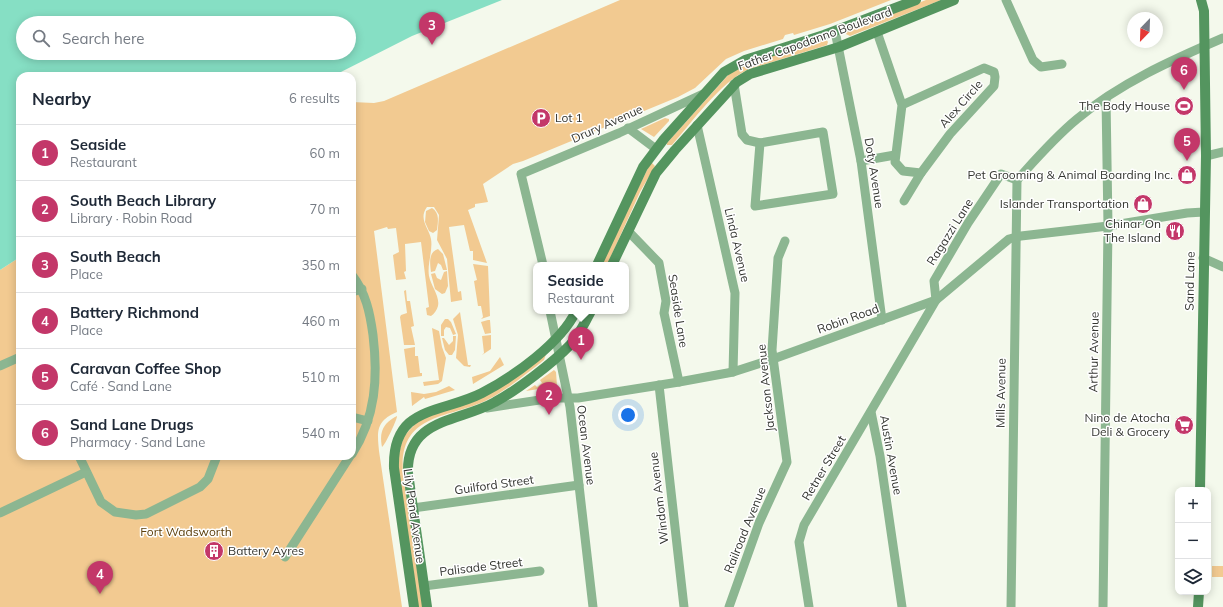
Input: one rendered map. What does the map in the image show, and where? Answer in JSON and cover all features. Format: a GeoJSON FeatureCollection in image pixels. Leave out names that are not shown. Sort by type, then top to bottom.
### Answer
{"type":"FeatureCollection","features":[{"type":"Feature","properties":{"kind":"main road","name":"Father Capodanno Boulevard"},"geometry":{"type":"LineString","coordinates":[[598,262],[635,181],[656,149],[724,72],[739,62],[835,31],[916,0]]}},
{"type":"Feature","properties":{"kind":"main road","name":"Father Capodanno Boulevard"},"geometry":{"type":"LineString","coordinates":[[613,262],[656,173],[697,124],[734,84],[750,74],[839,47],[954,0]]}},
{"type":"Feature","properties":{"kind":"main road","name":"Sand Lane"},"geometry":{"type":"LineString","coordinates":[[1200,487],[1206,156],[1204,11],[1201,0]]}},
{"type":"Feature","properties":{"kind":"main road"},"geometry":{"type":"LineString","coordinates":[[556,338],[567,326],[574,314]]}},
{"type":"Feature","properties":{"kind":"main road"},"geometry":{"type":"LineString","coordinates":[[482,409],[511,392],[560,354],[575,338],[589,314]]}},
{"type":"Feature","properties":{"kind":"main road","name":"Lily Pond Avenue"},"geometry":{"type":"LineString","coordinates":[[414,607],[394,468],[395,448],[403,429],[411,421],[424,413],[473,397],[488,390],[522,367],[556,338]]}},
{"type":"Feature","properties":{"kind":"main road","name":"Lily Pond Avenue"},"geometry":{"type":"LineString","coordinates":[[428,607],[413,508],[408,463],[410,453],[417,440],[436,424],[482,409]]}},
{"type":"Feature","properties":{"kind":"main road"},"geometry":{"type":"LineString","coordinates":[[1198,607],[1199,595]]}},
{"type":"Feature","properties":{"kind":"street"},"geometry":{"type":"LineString","coordinates":[[1006,0],[1033,60],[1041,67],[1062,64]]}},
{"type":"Feature","properties":{"kind":"street","name":"Doty Avenue"},"geometry":{"type":"LineString","coordinates":[[835,31],[860,161],[882,320]]}},
{"type":"Feature","properties":{"kind":"street"},"geometry":{"type":"LineString","coordinates":[[877,32],[902,105],[894,162],[903,171],[921,173]]}},
{"type":"Feature","properties":{"kind":"street"},"geometry":{"type":"LineString","coordinates":[[1017,180],[1077,119],[1106,98],[1166,63],[1223,38]]}},
{"type":"Feature","properties":{"kind":"street","name":"Alex Circle"},"geometry":{"type":"LineString","coordinates":[[902,105],[984,68],[990,69],[994,72],[994,86],[950,134],[921,173],[904,201]]}},
{"type":"Feature","properties":{"kind":"street"},"geometry":{"type":"LineString","coordinates":[[734,84],[742,134],[747,140],[760,143],[823,132],[832,194],[756,206],[760,143]]}},
{"type":"Feature","properties":{"kind":"street","name":"Drury Avenue"},"geometry":{"type":"LineString","coordinates":[[542,262],[521,174],[703,94]]}},
{"type":"Feature","properties":{"kind":"street","name":"Arthur Avenue"},"geometry":{"type":"LineString","coordinates":[[1103,607],[1108,226],[1106,98]]}},
{"type":"Feature","properties":{"kind":"street","name":"Linda Avenue"},"geometry":{"type":"LineString","coordinates":[[697,124],[735,293],[733,372]]}},
{"type":"Feature","properties":{"kind":"street"},"geometry":{"type":"LineString","coordinates":[[628,128],[656,149]]}},
{"type":"Feature","properties":{"kind":"street"},"geometry":{"type":"LineString","coordinates":[[1206,156],[1223,152]]}},
{"type":"Feature","properties":{"kind":"street"},"geometry":{"type":"LineString","coordinates":[[860,161],[895,155]]}},
{"type":"Feature","properties":{"kind":"street","name":"Ragazzi Lane"},"geometry":{"type":"LineString","coordinates":[[936,300],[934,282],[972,217],[1001,174],[1017,180]]}},
{"type":"Feature","properties":{"kind":"street","name":"Mills Avenue"},"geometry":{"type":"LineString","coordinates":[[1011,607],[1017,180]]}},
{"type":"Feature","properties":{"kind":"street","name":"Robin Road"},"geometry":{"type":"LineString","coordinates":[[482,409],[553,398],[568,398],[658,386],[733,372],[936,300],[1005,241],[1015,237],[1108,226],[1187,213],[1204,212]]}},
{"type":"Feature","properties":{"kind":"street","name":"Seaside Lane"},"geometry":{"type":"LineString","coordinates":[[628,231],[659,263],[666,301],[664,313],[679,382]]}},
{"type":"Feature","properties":{"kind":"street","name":"Jackson Avenue"},"geometry":{"type":"LineString","coordinates":[[785,241],[778,258],[772,350],[787,462]]}},
{"type":"Feature","properties":{"kind":"street"},"geometry":{"type":"LineString","coordinates":[[1203,258],[1223,267]]}},
{"type":"Feature","properties":{"kind":"street"},"geometry":{"type":"LineString","coordinates":[[356,281],[362,289],[368,306],[376,362],[374,397],[368,421],[356,447]]}},
{"type":"Feature","properties":{"kind":"street"},"geometry":{"type":"LineString","coordinates":[[356,291],[362,289]]}},
{"type":"Feature","properties":{"kind":"street","name":"Austin Avenue"},"geometry":{"type":"LineString","coordinates":[[902,607],[880,456],[871,412],[936,300]]}},
{"type":"Feature","properties":{"kind":"street","name":"Ocean Avenue"},"geometry":{"type":"LineString","coordinates":[[551,314],[568,398],[593,607]]}},
{"type":"Feature","properties":{"kind":"street"},"geometry":{"type":"LineString","coordinates":[[0,366],[16,359]]}},
{"type":"Feature","properties":{"kind":"street","name":"Windom Avenue"},"geometry":{"type":"LineString","coordinates":[[658,386],[684,607]]}},
{"type":"Feature","properties":{"kind":"street","name":"Retner Street"},"geometry":{"type":"LineString","coordinates":[[809,607],[799,536],[871,412]]}},
{"type":"Feature","properties":{"kind":"street"},"geometry":{"type":"LineString","coordinates":[[356,418],[368,421]]}},
{"type":"Feature","properties":{"kind":"street"},"geometry":{"type":"LineString","coordinates":[[81,460],[99,500],[104,505],[115,512],[140,515],[201,486],[208,479],[215,460]]}},
{"type":"Feature","properties":{"kind":"street"},"geometry":{"type":"LineString","coordinates":[[285,557],[348,460]]}},
{"type":"Feature","properties":{"kind":"street","name":"Railroad Avenue"},"geometry":{"type":"LineString","coordinates":[[729,607],[759,524],[787,462]]}},
{"type":"Feature","properties":{"kind":"street"},"geometry":{"type":"LineString","coordinates":[[0,513],[86,472]]}},
{"type":"Feature","properties":{"kind":"street","name":"Guilford Street"},"geometry":{"type":"LineString","coordinates":[[413,508],[579,485]]}},
{"type":"Feature","properties":{"kind":"street","name":"Palisade Street"},"geometry":{"type":"LineString","coordinates":[[424,586],[540,571]]}},
{"type":"Feature","properties":{"kind":"green space","name":"Fort Wadsworth"},"geometry":{"type":"Polygon","coordinates":[[[620,0],[891,0],[830,24],[794,35],[793,33],[785,35],[783,39],[744,51],[726,59],[695,88],[678,97],[513,164],[483,184],[488,202],[475,204],[475,207],[468,210],[487,263],[473,260],[473,251],[470,251],[464,225],[449,227],[458,292],[461,291],[462,300],[451,302],[447,259],[437,240],[439,215],[434,207],[427,207],[424,219],[431,239],[429,276],[437,295],[438,302],[437,309],[431,316],[427,315],[426,308],[429,307],[421,242],[405,244],[406,271],[404,272],[406,279],[396,280],[393,255],[399,252],[396,228],[388,229],[387,227],[374,231],[397,412],[385,419],[379,427],[378,444],[402,607],[0,607],[0,270],[16,260],[16,460],[356,460],[356,102],[374,103],[384,101],[620,0]]]}},
{"type":"Feature","properties":{"kind":"green space"},"geometry":{"type":"Polygon","coordinates":[[[926,0],[941,0],[850,36],[846,34],[847,31],[926,0]]]}},
{"type":"Feature","properties":{"kind":"green space"},"geometry":{"type":"Polygon","coordinates":[[[826,39],[828,42],[827,45],[747,70],[737,76],[717,93],[672,145],[667,145],[667,143],[730,73],[744,65],[826,39]]]}},
{"type":"Feature","properties":{"kind":"green space"},"geometry":{"type":"Polygon","coordinates":[[[665,118],[669,119],[669,121],[654,137],[641,129],[665,118]]]}},
{"type":"Feature","properties":{"kind":"green space"},"geometry":{"type":"Polygon","coordinates":[[[651,162],[655,166],[640,192],[608,262],[601,262],[651,162]]]}},
{"type":"Feature","properties":{"kind":"green space"},"geometry":{"type":"Polygon","coordinates":[[[432,208],[435,210],[438,218],[437,230],[433,233],[429,231],[425,222],[426,211],[432,208]]]}},
{"type":"Feature","properties":{"kind":"green space"},"geometry":{"type":"Polygon","coordinates":[[[438,249],[443,254],[447,270],[443,270],[441,265],[438,263],[435,271],[431,272],[431,255],[438,249]]]}},
{"type":"Feature","properties":{"kind":"green space"},"geometry":{"type":"Polygon","coordinates":[[[473,264],[488,266],[490,316],[481,319],[483,317],[481,306],[478,306],[474,281],[477,280],[473,264]]]}},
{"type":"Feature","properties":{"kind":"green space"},"geometry":{"type":"Polygon","coordinates":[[[447,271],[448,286],[445,293],[442,294],[435,289],[431,274],[435,273],[437,278],[441,280],[444,272],[447,271]]]}},
{"type":"Feature","properties":{"kind":"green space"},"geometry":{"type":"Polygon","coordinates":[[[406,290],[407,301],[410,301],[414,326],[411,327],[415,345],[404,345],[400,317],[401,315],[407,313],[404,291],[406,290]]]}},
{"type":"Feature","properties":{"kind":"green space"},"geometry":{"type":"Polygon","coordinates":[[[460,312],[468,365],[471,365],[470,367],[464,366],[456,358],[458,335],[453,319],[460,312]]]}},
{"type":"Feature","properties":{"kind":"green space"},"geometry":{"type":"Polygon","coordinates":[[[445,319],[448,319],[451,322],[456,334],[453,335],[450,328],[446,327],[444,330],[444,336],[441,336],[441,325],[445,319]]]}},
{"type":"Feature","properties":{"kind":"green space"},"geometry":{"type":"Polygon","coordinates":[[[490,320],[491,333],[485,334],[481,322],[490,320]]]}},
{"type":"Feature","properties":{"kind":"green space"},"geometry":{"type":"Polygon","coordinates":[[[432,328],[439,331],[446,358],[442,381],[438,384],[424,386],[423,382],[439,380],[432,328]]]}},
{"type":"Feature","properties":{"kind":"green space"},"geometry":{"type":"Polygon","coordinates":[[[491,335],[491,349],[482,355],[484,353],[482,336],[491,335]]]}},
{"type":"Feature","properties":{"kind":"green space"},"geometry":{"type":"Polygon","coordinates":[[[453,336],[456,336],[455,350],[452,355],[449,355],[445,350],[442,338],[444,338],[449,345],[453,341],[453,336]]]}},
{"type":"Feature","properties":{"kind":"green space"},"geometry":{"type":"Polygon","coordinates":[[[415,347],[415,356],[418,356],[420,373],[422,373],[422,376],[408,378],[404,349],[415,347]]]}},
{"type":"Feature","properties":{"kind":"green space"},"geometry":{"type":"Polygon","coordinates":[[[546,354],[544,360],[502,392],[472,406],[428,421],[417,429],[409,439],[404,453],[403,473],[423,607],[417,607],[397,458],[404,436],[421,418],[469,401],[546,354]]]}},
{"type":"Feature","properties":{"kind":"green space"},"geometry":{"type":"Polygon","coordinates":[[[500,357],[504,365],[473,384],[472,377],[490,371],[500,357]]]}},
{"type":"Feature","properties":{"kind":"green space"},"geometry":{"type":"Polygon","coordinates":[[[554,370],[556,372],[557,386],[526,391],[535,385],[537,387],[542,383],[540,380],[554,370]]]}},
{"type":"Feature","properties":{"kind":"green space"},"geometry":{"type":"Polygon","coordinates":[[[449,386],[455,390],[425,399],[424,397],[412,406],[411,392],[424,394],[436,392],[449,386]]]}},
{"type":"Feature","properties":{"kind":"green space"},"geometry":{"type":"Polygon","coordinates":[[[397,416],[391,432],[382,447],[381,437],[383,428],[388,422],[397,416]]]}},
{"type":"Feature","properties":{"kind":"green space"},"geometry":{"type":"Polygon","coordinates":[[[1212,566],[1223,566],[1223,577],[1212,577],[1212,566]]]}},
{"type":"Feature","properties":{"kind":"shaded area"},"geometry":{"type":"Polygon","coordinates":[[[0,0],[502,0],[412,36],[341,72],[16,72],[16,260],[0,270],[0,0]]]}},
{"type":"Feature","properties":{"kind":"place","name":"South Beach"},"geometry":{"type":"Point","coordinates":[432,45]}},
{"type":"Feature","properties":{"kind":"place","name":"Sand Lane Drugs"},"geometry":{"type":"Point","coordinates":[1184,90]}},
{"type":"Feature","properties":{"kind":"place","name":"The Body House"},"geometry":{"type":"Point","coordinates":[1184,106]}},
{"type":"Feature","properties":{"kind":"place","name":"Lot 1"},"geometry":{"type":"Point","coordinates":[541,118]}},
{"type":"Feature","properties":{"kind":"place","name":"Caravan Coffee Shop"},"geometry":{"type":"Point","coordinates":[1187,161]}},
{"type":"Feature","properties":{"kind":"place","name":"Pet Grooming & Animal Boarding Inc."},"geometry":{"type":"Point","coordinates":[1187,175]}},
{"type":"Feature","properties":{"kind":"place","name":"Islander Transportation"},"geometry":{"type":"Point","coordinates":[1143,204]}},
{"type":"Feature","properties":{"kind":"place","name":"Chinar On The Island"},"geometry":{"type":"Point","coordinates":[1175,231]}},
{"type":"Feature","properties":{"kind":"place","name":"Seaside"},"geometry":{"type":"Point","coordinates":[581,360]}},
{"type":"Feature","properties":{"kind":"place","name":"South Beach Library"},"geometry":{"type":"Point","coordinates":[549,415]}},
{"type":"Feature","properties":{"kind":"place","name":"Nino de Atocha Deli & Grocery"},"geometry":{"type":"Point","coordinates":[1184,425]}},
{"type":"Feature","properties":{"kind":"place","name":"Battery Ayres"},"geometry":{"type":"Point","coordinates":[214,551]}},
{"type":"Feature","properties":{"kind":"place","name":"Battery Richmond"},"geometry":{"type":"Point","coordinates":[100,594]}}]}
